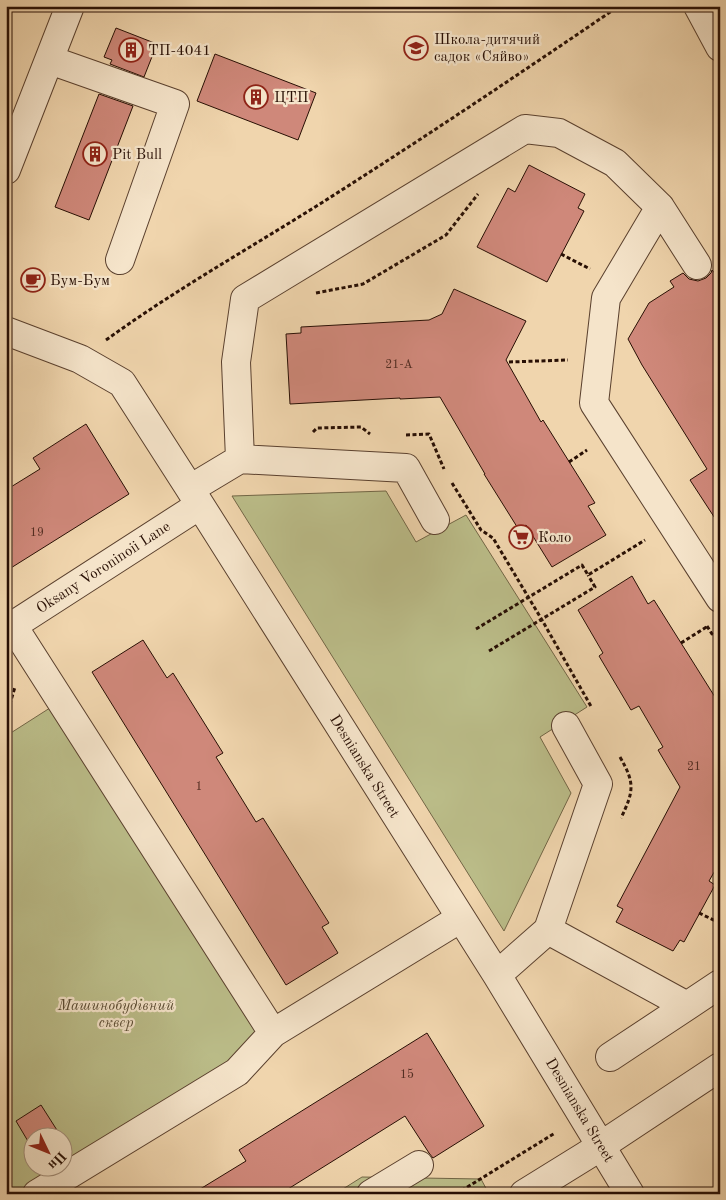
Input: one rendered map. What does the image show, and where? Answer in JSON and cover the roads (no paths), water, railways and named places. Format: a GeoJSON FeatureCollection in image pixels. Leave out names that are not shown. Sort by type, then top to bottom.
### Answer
{"type":"FeatureCollection","features":[{"type":"Feature","properties":{"kind":"street"},"geometry":{"type":"LineString","coordinates":[[6,170],[70,6]]}},
{"type":"Feature","properties":{"kind":"street"},"geometry":{"type":"LineString","coordinates":[[698,6],[720,47]]}},
{"type":"Feature","properties":{"kind":"street"},"geometry":{"type":"LineString","coordinates":[[50,60],[175,104],[120,260]]}},
{"type":"Feature","properties":{"kind":"street"},"geometry":{"type":"LineString","coordinates":[[434,520],[406,468],[240,459],[236,362],[245,299],[525,130],[559,133],[615,163],[660,207],[697,265]]}},
{"type":"Feature","properties":{"kind":"street"},"geometry":{"type":"LineString","coordinates":[[660,207],[606,298],[594,403],[717,610]]}},
{"type":"Feature","properties":{"kind":"street","name":"Desnianska Street"},"geometry":{"type":"LineString","coordinates":[[6,330],[80,359],[122,383],[497,975],[630,1194]]}},
{"type":"Feature","properties":{"kind":"street","name":"Oksany Voroninoii Lane"},"geometry":{"type":"LineString","coordinates":[[10,628],[195,497],[240,459]]}},
{"type":"Feature","properties":{"kind":"street"},"geometry":{"type":"LineString","coordinates":[[10,628],[272,1034]]}},
{"type":"Feature","properties":{"kind":"street"},"geometry":{"type":"LineString","coordinates":[[497,975],[548,930],[598,784],[566,726]]}},
{"type":"Feature","properties":{"kind":"street"},"geometry":{"type":"LineString","coordinates":[[36,1194],[237,1072],[272,1034],[461,918]]}},
{"type":"Feature","properties":{"kind":"street"},"geometry":{"type":"LineString","coordinates":[[548,930],[687,1006]]}},
{"type":"Feature","properties":{"kind":"street"},"geometry":{"type":"LineString","coordinates":[[610,1057],[720,984]]}},
{"type":"Feature","properties":{"kind":"street"},"geometry":{"type":"LineString","coordinates":[[524,1194],[601,1146],[720,1067]]}},
{"type":"Feature","properties":{"kind":"street"},"geometry":{"type":"LineString","coordinates":[[371,1194],[419,1165]]}},
{"type":"Feature","properties":{"kind":"place","name":"Школа-дитячий садок «Сяйво»"},"geometry":{"type":"Point","coordinates":[416,48]}},
{"type":"Feature","properties":{"kind":"place","name":"ТП-4041"},"geometry":{"type":"Point","coordinates":[131,50]}},
{"type":"Feature","properties":{"kind":"place","name":"ЦТП"},"geometry":{"type":"Point","coordinates":[256,97]}},
{"type":"Feature","properties":{"kind":"place","name":"Pit Bull"},"geometry":{"type":"Point","coordinates":[95,154]}},
{"type":"Feature","properties":{"kind":"place","name":"Бум-Бум"},"geometry":{"type":"Point","coordinates":[33,280]}},
{"type":"Feature","properties":{"kind":"place","name":"Коло"},"geometry":{"type":"Point","coordinates":[521,537]}},
{"type":"Feature","properties":{"kind":"park label","name":"Машинобудівний сквер"},"geometry":{"type":"Point","coordinates":[116,1014]}}]}
